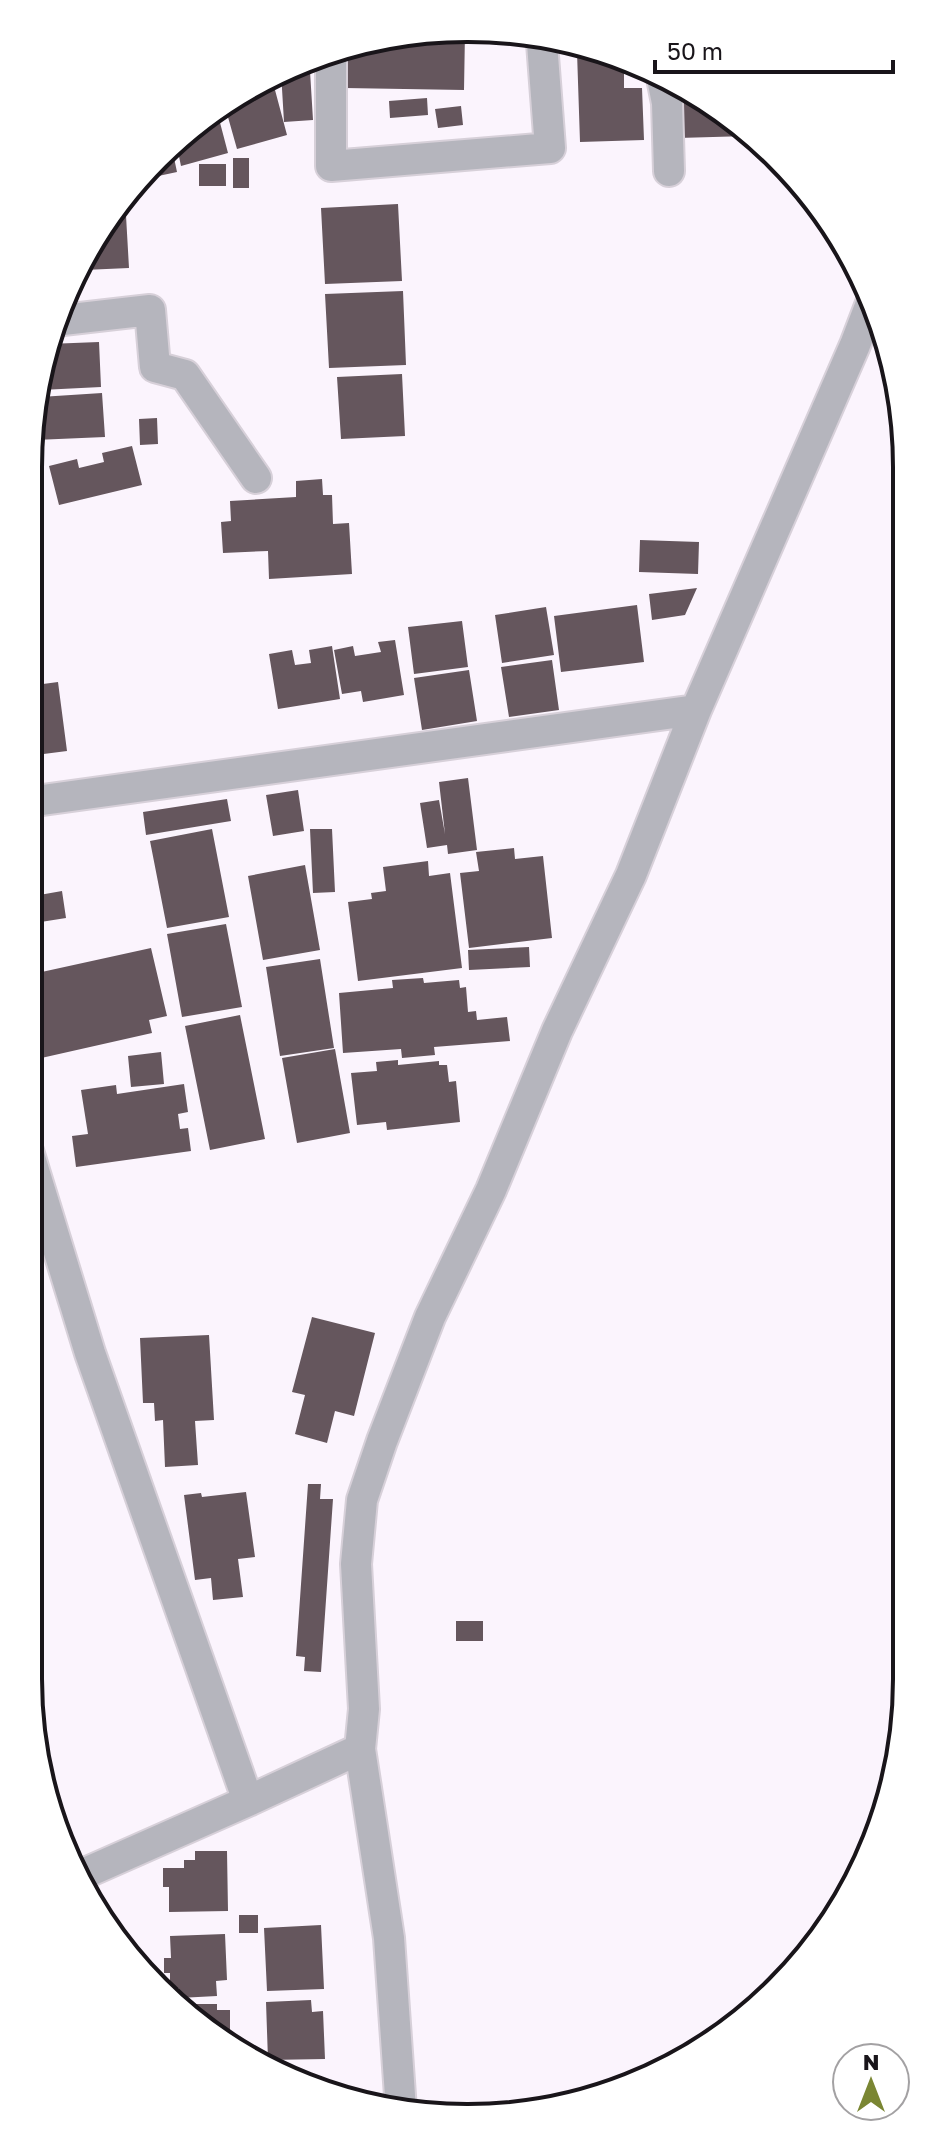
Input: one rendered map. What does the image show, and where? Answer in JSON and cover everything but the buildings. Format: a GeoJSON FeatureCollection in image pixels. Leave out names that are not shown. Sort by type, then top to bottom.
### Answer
{"type":"FeatureCollection","features":[{"type":"Feature","properties":{"kind":"street"},"geometry":{"type":"LineString","coordinates":[[331,65],[331,166],[550,148],[542,49]]}},
{"type":"Feature","properties":{"kind":"street"},"geometry":{"type":"LineString","coordinates":[[665,91],[669,171]]}},
{"type":"Feature","properties":{"kind":"street"},"geometry":{"type":"LineString","coordinates":[[69,319],[150,310],[155,367],[185,375],[256,478]]}},
{"type":"Feature","properties":{"kind":"street"},"geometry":{"type":"LineString","coordinates":[[400,2098],[389,1938],[360,1749],[364,1709],[356,1564],[362,1500],[430,1317],[491,1190],[557,1031],[631,875],[696,710],[865,318]]}},
{"type":"Feature","properties":{"kind":"street"},"geometry":{"type":"LineString","coordinates":[[42,800],[696,710]]}},
{"type":"Feature","properties":{"kind":"street"},"geometry":{"type":"LineString","coordinates":[[42,1197],[90,1353],[248,1801]]}},
{"type":"Feature","properties":{"kind":"street"},"geometry":{"type":"LineString","coordinates":[[88,1872],[360,1749]]}}]}
